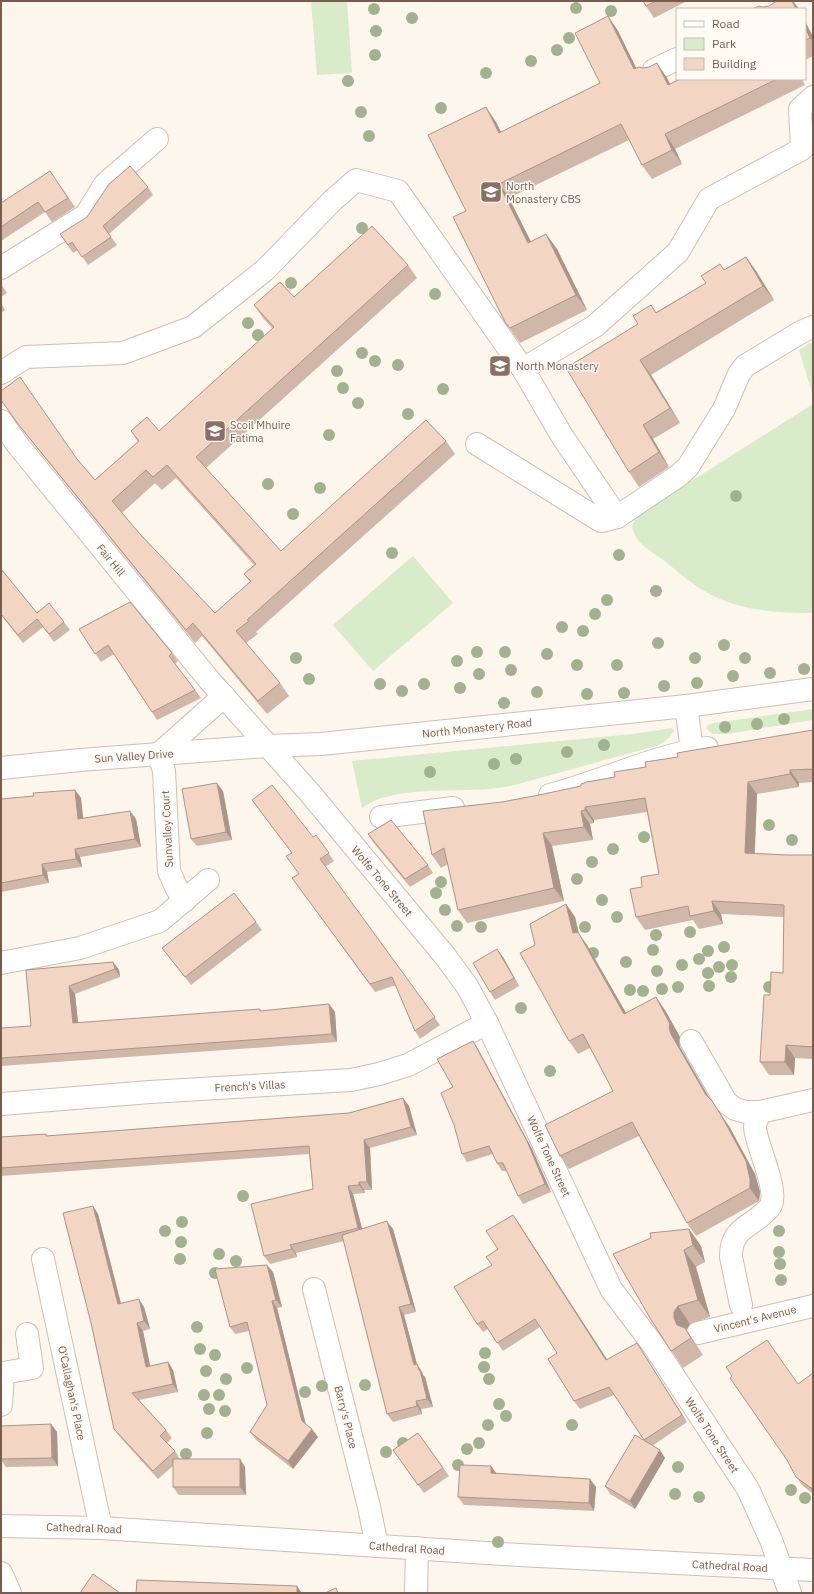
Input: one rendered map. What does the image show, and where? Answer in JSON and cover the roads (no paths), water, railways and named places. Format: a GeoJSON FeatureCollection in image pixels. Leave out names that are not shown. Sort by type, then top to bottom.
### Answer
{"type":"FeatureCollection","features":[{"type":"Feature","properties":{"kind":"street"},"geometry":{"type":"LineString","coordinates":[[654,70],[676,59]]}},
{"type":"Feature","properties":{"kind":"street"},"geometry":{"type":"LineString","coordinates":[[523,369],[595,326],[678,252],[709,199],[802,149],[800,109],[813,97]]}},
{"type":"Feature","properties":{"kind":"street"},"geometry":{"type":"LineString","coordinates":[[1,268],[86,215],[105,184],[157,139]]}},
{"type":"Feature","properties":{"kind":"street"},"geometry":{"type":"LineString","coordinates":[[1,374],[26,357],[123,353],[193,327],[265,270],[332,201],[356,180],[398,191],[523,369],[562,436],[618,517]]}},
{"type":"Feature","properties":{"kind":"street"},"geometry":{"type":"LineString","coordinates":[[477,444],[601,520],[618,517],[678,476],[688,467],[724,409],[739,374],[745,366],[801,332],[813,327]]}},
{"type":"Feature","properties":{"kind":"street","name":"Fair Hill"},"geometry":{"type":"LineString","coordinates":[[1,421],[9,449],[161,621],[267,746]]}},
{"type":"Feature","properties":{"kind":"street","name":"North Monastery Road"},"geometry":{"type":"LineString","coordinates":[[267,746],[321,744],[686,706],[813,689]]}},
{"type":"Feature","properties":{"kind":"street"},"geometry":{"type":"LineString","coordinates":[[159,754],[224,696]]}},
{"type":"Feature","properties":{"kind":"street"},"geometry":{"type":"LineString","coordinates":[[686,706],[692,750]]}},
{"type":"Feature","properties":{"kind":"street"},"geometry":{"type":"LineString","coordinates":[[532,798],[546,796],[586,785],[667,756],[692,750],[730,744]]}},
{"type":"Feature","properties":{"kind":"street","name":"Sun Valley Drive"},"geometry":{"type":"LineString","coordinates":[[1,768],[80,760],[267,746]]}},
{"type":"Feature","properties":{"kind":"street","name":"Wolfe Tone Street"},"geometry":{"type":"LineString","coordinates":[[267,746],[309,792],[467,986],[487,1023],[611,1289],[654,1346],[748,1489],[771,1540],[790,1593]]}},
{"type":"Feature","properties":{"kind":"street","name":"Sunvalley Court"},"geometry":{"type":"LineString","coordinates":[[159,754],[164,771],[169,870],[184,902]]}},
{"type":"Feature","properties":{"kind":"street"},"geometry":{"type":"LineString","coordinates":[[380,817],[472,806]]}},
{"type":"Feature","properties":{"kind":"street"},"geometry":{"type":"LineString","coordinates":[[1,963],[80,948],[160,921],[208,880]]}},
{"type":"Feature","properties":{"kind":"street","name":"French's Villas"},"geometry":{"type":"LineString","coordinates":[[1,1104],[174,1090],[351,1080],[380,1074],[408,1065],[487,1023]]}},
{"type":"Feature","properties":{"kind":"street"},"geometry":{"type":"LineString","coordinates":[[691,1041],[726,1102],[735,1109],[746,1112],[760,1112],[813,1100]]}},
{"type":"Feature","properties":{"kind":"street"},"geometry":{"type":"LineString","coordinates":[[741,1305],[732,1257],[732,1249],[738,1232],[761,1216],[770,1207],[773,1198],[772,1187],[763,1160],[755,1126],[760,1112]]}},
{"type":"Feature","properties":{"kind":"street","name":"O'Callaghan's Place"},"geometry":{"type":"LineString","coordinates":[[43,1259],[101,1528]]}},
{"type":"Feature","properties":{"kind":"street","name":"Barry's Place"},"geometry":{"type":"LineString","coordinates":[[314,1289],[367,1499],[377,1546]]}},
{"type":"Feature","properties":{"kind":"street","name":"Vincent's Avenue"},"geometry":{"type":"LineString","coordinates":[[698,1333],[813,1306]]}},
{"type":"Feature","properties":{"kind":"street"},"geometry":{"type":"LineString","coordinates":[[1,1405],[2,1373],[32,1368],[28,1334]]}},
{"type":"Feature","properties":{"kind":"street","name":"Cathedral Road"},"geometry":{"type":"LineString","coordinates":[[1,1526],[101,1528],[519,1555],[813,1570]]}},
{"type":"Feature","properties":{"kind":"street"},"geometry":{"type":"LineString","coordinates":[[416,1593],[417,1548]]}},
{"type":"Feature","properties":{"kind":"street"},"geometry":{"type":"LineString","coordinates":[[1,1573],[10,1593]]}},
{"type":"Feature","properties":{"kind":"place","name":"North Monastery CBS"},"geometry":{"type":"Point","coordinates":[491,192]}},
{"type":"Feature","properties":{"kind":"place","name":"North Monastery"},"geometry":{"type":"Point","coordinates":[500,366]}},
{"type":"Feature","properties":{"kind":"place","name":"Scoil Mhuire Fatima"},"geometry":{"type":"Point","coordinates":[215,431]}}]}
